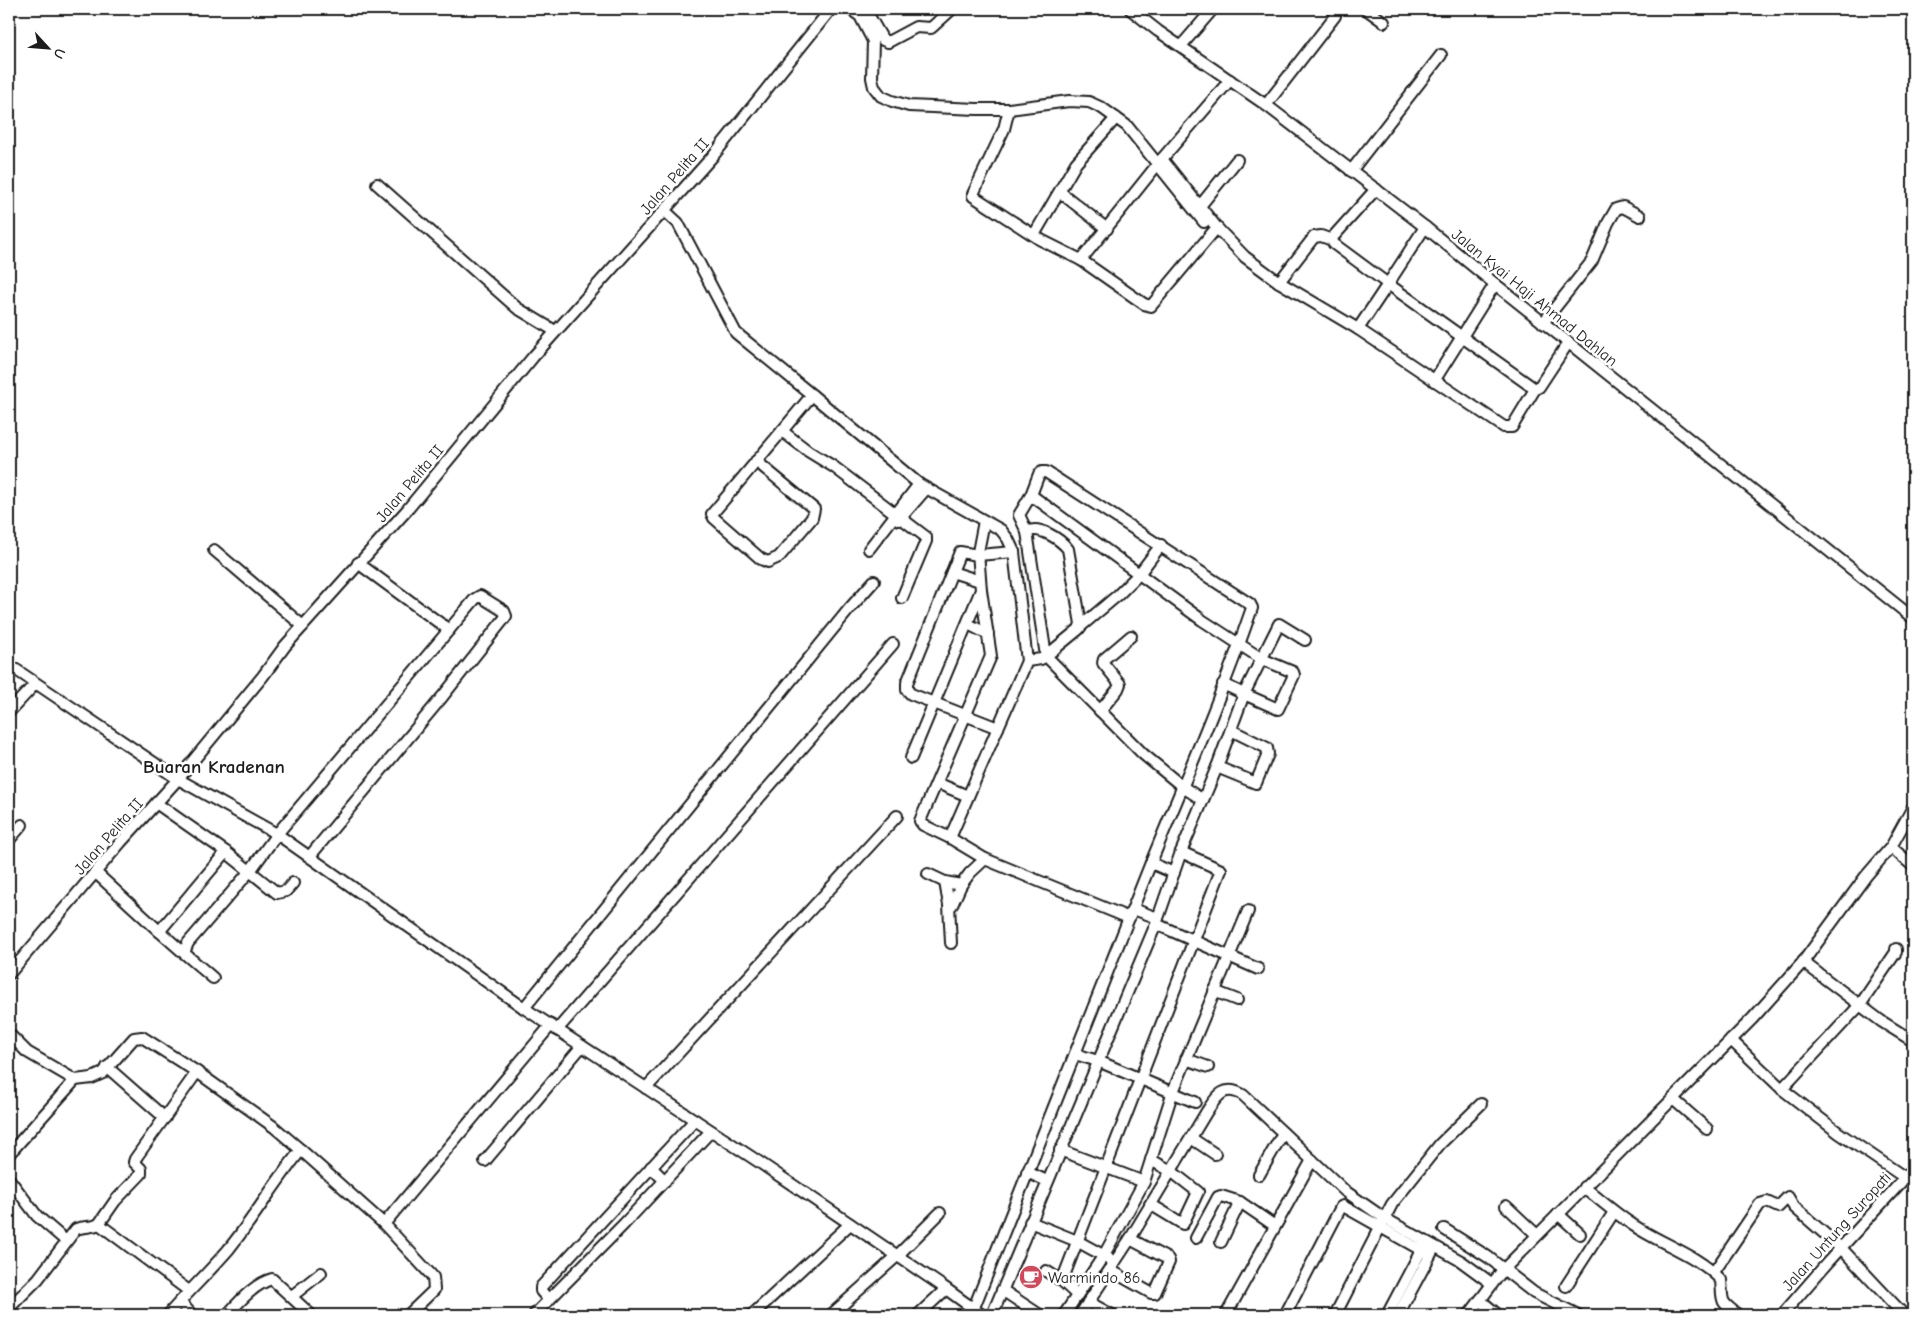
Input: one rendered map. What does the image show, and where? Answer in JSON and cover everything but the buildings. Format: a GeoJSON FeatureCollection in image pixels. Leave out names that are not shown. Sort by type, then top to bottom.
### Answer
{"type":"FeatureCollection","features":[{"type":"Feature","properties":{"kind":"street","name":"Jalan Pelita II"},"geometry":{"type":"LineString","coordinates":[[9,974],[95,872],[178,779],[303,626],[407,510],[555,331],[712,157],[831,9]]}},
{"type":"Feature","properties":{"kind":"street"},"geometry":{"type":"LineString","coordinates":[[850,9],[860,16],[878,40],[888,42],[920,26],[931,28],[952,9]]}},
{"type":"Feature","properties":{"kind":"street"},"geometry":{"type":"LineString","coordinates":[[865,9],[878,40],[872,70],[874,87],[881,96],[910,106],[1009,109],[1069,101],[1084,102],[1102,108],[1127,126],[1160,161],[1200,206],[1216,231]]}},
{"type":"Feature","properties":{"kind":"street","name":"Jalan Kyai Haji Ahmad Dahlan"},"geometry":{"type":"LineString","coordinates":[[1130,9],[1181,46],[1226,85],[1266,104],[1351,171],[1373,192],[1492,289],[1544,323],[1913,618]]}},
{"type":"Feature","properties":{"kind":"street"},"geometry":{"type":"LineString","coordinates":[[1181,46],[1212,9]]}},
{"type":"Feature","properties":{"kind":"street"},"geometry":{"type":"LineString","coordinates":[[1366,9],[1384,22]]}},
{"type":"Feature","properties":{"kind":"street"},"geometry":{"type":"LineString","coordinates":[[1266,104],[1335,16]]}},
{"type":"Feature","properties":{"kind":"street"},"geometry":{"type":"LineString","coordinates":[[1351,171],[1441,55]]}},
{"type":"Feature","properties":{"kind":"street"},"geometry":{"type":"LineString","coordinates":[[1081,260],[1160,161],[1226,85]]}},
{"type":"Feature","properties":{"kind":"street"},"geometry":{"type":"LineString","coordinates":[[1009,109],[1004,129],[973,196],[1034,235],[1081,260],[1144,304],[1150,306],[1216,231]]}},
{"type":"Feature","properties":{"kind":"street"},"geometry":{"type":"LineString","coordinates":[[1034,235],[1076,163],[1116,118]]}},
{"type":"Feature","properties":{"kind":"street"},"geometry":{"type":"LineString","coordinates":[[1200,206],[1237,160]]}},
{"type":"Feature","properties":{"kind":"street"},"geometry":{"type":"LineString","coordinates":[[1160,161],[1216,231],[1245,257],[1279,282],[1358,329],[1504,427],[1512,427],[1535,389],[1539,387],[1568,343]]}},
{"type":"Feature","properties":{"kind":"street"},"geometry":{"type":"LineString","coordinates":[[377,184],[517,308],[555,331]]}},
{"type":"Feature","properties":{"kind":"street"},"geometry":{"type":"LineString","coordinates":[[1060,192],[1107,229]]}},
{"type":"Feature","properties":{"kind":"street"},"geometry":{"type":"LineString","coordinates":[[1332,240],[1373,192]]}},
{"type":"Feature","properties":{"kind":"street"},"geometry":{"type":"LineString","coordinates":[[671,203],[678,223],[736,333],[923,487],[1001,530],[1014,552],[1037,659],[1100,711],[1143,754],[1183,788],[1203,800]]}},
{"type":"Feature","properties":{"kind":"street"},"geometry":{"type":"LineString","coordinates":[[1544,323],[1592,261],[1608,222],[1616,208],[1623,207],[1640,216]]}},
{"type":"Feature","properties":{"kind":"street"},"geometry":{"type":"LineString","coordinates":[[1358,329],[1423,231]]}},
{"type":"Feature","properties":{"kind":"street"},"geometry":{"type":"LineString","coordinates":[[1279,282],[1314,237],[1321,236],[1332,240],[1334,244],[1388,284],[1535,389]]}},
{"type":"Feature","properties":{"kind":"street"},"geometry":{"type":"LineString","coordinates":[[1434,381],[1492,289]]}},
{"type":"Feature","properties":{"kind":"street"},"geometry":{"type":"LineString","coordinates":[[756,461],[814,509],[812,518],[779,557],[768,562],[761,559],[712,514],[756,461],[812,395]]}},
{"type":"Feature","properties":{"kind":"street"},"geometry":{"type":"LineString","coordinates":[[782,431],[808,452],[834,467],[927,539],[902,598]]}},
{"type":"Feature","properties":{"kind":"street"},"geometry":{"type":"LineString","coordinates":[[12,667],[33,683],[178,779],[277,834],[310,856],[524,1008],[712,1131],[946,1289],[978,1313],[1027,1172],[1183,788],[1252,608],[1250,604],[1161,545],[1044,471],[1039,474],[1031,495],[1018,515],[1027,532],[1037,659]]}},
{"type":"Feature","properties":{"kind":"street"},"geometry":{"type":"LineString","coordinates":[[869,552],[923,487]]}},
{"type":"Feature","properties":{"kind":"street"},"geometry":{"type":"LineString","coordinates":[[1031,495],[1202,620],[1262,660],[1293,672],[1280,707],[1276,710],[1223,684]]}},
{"type":"Feature","properties":{"kind":"street"},"geometry":{"type":"LineString","coordinates":[[984,521],[978,555],[980,586],[991,656],[920,821],[923,825],[950,838],[985,859],[1131,914],[1157,921],[1193,940],[1258,969]]}},
{"type":"Feature","properties":{"kind":"street"},"geometry":{"type":"LineString","coordinates":[[1027,532],[1033,529],[1044,532],[1068,549],[1080,627]]}},
{"type":"Feature","properties":{"kind":"street"},"geometry":{"type":"LineString","coordinates":[[950,838],[998,728],[1037,659],[1080,627],[1118,595],[1139,574],[1161,545]]}},
{"type":"Feature","properties":{"kind":"street"},"geometry":{"type":"LineString","coordinates":[[214,550],[303,626]]}},
{"type":"Feature","properties":{"kind":"street"},"geometry":{"type":"LineString","coordinates":[[998,728],[911,694],[907,690],[907,683],[960,552],[978,555],[1014,552]]}},
{"type":"Feature","properties":{"kind":"street"},"geometry":{"type":"LineString","coordinates":[[358,564],[449,630]]}},
{"type":"Feature","properties":{"kind":"street"},"geometry":{"type":"LineString","coordinates":[[952,572],[980,586]]}},
{"type":"Feature","properties":{"kind":"street"},"geometry":{"type":"LineString","coordinates":[[524,1008],[850,608],[874,582]]}},
{"type":"Feature","properties":{"kind":"street"},"geometry":{"type":"LineString","coordinates":[[911,758],[968,624],[980,586]]}},
{"type":"Feature","properties":{"kind":"street"},"geometry":{"type":"LineString","coordinates":[[184,953],[188,943],[250,871],[277,834],[478,596],[506,614],[443,696],[310,856]]}},
{"type":"Feature","properties":{"kind":"street"},"geometry":{"type":"LineString","coordinates":[[968,624],[988,634]]}},
{"type":"Feature","properties":{"kind":"street"},"geometry":{"type":"LineString","coordinates":[[992,1315],[1046,1181],[1157,921],[1181,852],[1217,767],[1244,694],[1278,624],[1305,640]]}},
{"type":"Feature","properties":{"kind":"street"},"geometry":{"type":"LineString","coordinates":[[1100,711],[1120,686],[1120,682],[1103,663],[1104,659],[1131,636]]}},
{"type":"Feature","properties":{"kind":"street"},"geometry":{"type":"LineString","coordinates":[[385,1222],[893,644]]}},
{"type":"Feature","properties":{"kind":"street"},"geometry":{"type":"LineString","coordinates":[[9,712],[33,683]]}},
{"type":"Feature","properties":{"kind":"street"},"geometry":{"type":"LineString","coordinates":[[1217,767],[1256,783],[1268,754],[1267,748],[1231,730]]}},
{"type":"Feature","properties":{"kind":"street"},"geometry":{"type":"LineString","coordinates":[[937,783],[968,796]]}},
{"type":"Feature","properties":{"kind":"street"},"geometry":{"type":"LineString","coordinates":[[156,803],[226,852],[277,894],[286,891],[293,883]]}},
{"type":"Feature","properties":{"kind":"street"},"geometry":{"type":"LineString","coordinates":[[1469,1315],[1503,1270],[1753,1018],[1803,962],[1866,876],[1891,847],[1913,807]]}},
{"type":"Feature","properties":{"kind":"street"},"geometry":{"type":"LineString","coordinates":[[646,1088],[897,816]]}},
{"type":"Feature","properties":{"kind":"street"},"geometry":{"type":"LineString","coordinates":[[9,840],[22,825]]}},
{"type":"Feature","properties":{"kind":"street"},"geometry":{"type":"LineString","coordinates":[[1891,847],[1913,866]]}},
{"type":"Feature","properties":{"kind":"street"},"geometry":{"type":"LineString","coordinates":[[159,930],[226,852]]}},
{"type":"Feature","properties":{"kind":"street"},"geometry":{"type":"LineString","coordinates":[[1062,1281],[1221,870],[1181,852]]}},
{"type":"Feature","properties":{"kind":"street"},"geometry":{"type":"LineString","coordinates":[[949,905],[954,903],[961,885],[970,873],[985,859]]}},
{"type":"Feature","properties":{"kind":"street"},"geometry":{"type":"LineString","coordinates":[[1151,864],[1174,873]]}},
{"type":"Feature","properties":{"kind":"street"},"geometry":{"type":"LineString","coordinates":[[95,872],[213,978]]}},
{"type":"Feature","properties":{"kind":"street"},"geometry":{"type":"LineString","coordinates":[[928,874],[945,882],[961,885]]}},
{"type":"Feature","properties":{"kind":"street"},"geometry":{"type":"LineString","coordinates":[[945,882],[949,905],[951,943]]}},
{"type":"Feature","properties":{"kind":"street"},"geometry":{"type":"LineString","coordinates":[[1080,1315],[1110,1261],[1144,1182],[1172,1094],[1248,911]]}},
{"type":"Feature","properties":{"kind":"street"},"geometry":{"type":"LineString","coordinates":[[1782,1089],[1860,1005],[1896,952],[1896,949]]}},
{"type":"Feature","properties":{"kind":"street"},"geometry":{"type":"LineString","coordinates":[[1803,962],[1860,1005],[1913,1041]]}},
{"type":"Feature","properties":{"kind":"street"},"geometry":{"type":"LineString","coordinates":[[1214,991],[1237,1000]]}},
{"type":"Feature","properties":{"kind":"street"},"geometry":{"type":"LineString","coordinates":[[9,1034],[27,1052],[75,1080],[92,1078],[103,1073],[134,1038],[142,1037],[197,1072],[274,1127],[385,1222],[433,1277],[434,1290],[408,1315]]}},
{"type":"Feature","properties":{"kind":"street"},"geometry":{"type":"LineString","coordinates":[[1731,1040],[1782,1089],[1839,1133],[1904,1177]]}},
{"type":"Feature","properties":{"kind":"street"},"geometry":{"type":"LineString","coordinates":[[485,1161],[582,1046]]}},
{"type":"Feature","properties":{"kind":"street"},"geometry":{"type":"LineString","coordinates":[[1075,1054],[1098,1061],[1194,1102]]}},
{"type":"Feature","properties":{"kind":"street"},"geometry":{"type":"LineString","coordinates":[[1186,1059],[1208,1067]]}},
{"type":"Feature","properties":{"kind":"street"},"geometry":{"type":"LineString","coordinates":[[108,1067],[165,1118]]}},
{"type":"Feature","properties":{"kind":"street"},"geometry":{"type":"LineString","coordinates":[[9,1308],[38,1279],[66,1240],[80,1228],[88,1228],[99,1224],[115,1202],[141,1174],[141,1169],[134,1162],[135,1159],[197,1072]]}},
{"type":"Feature","properties":{"kind":"street"},"geometry":{"type":"LineString","coordinates":[[9,1154],[75,1080]]}},
{"type":"Feature","properties":{"kind":"street"},"geometry":{"type":"LineString","coordinates":[[1064,1315],[1077,1296],[1130,1239],[1169,1170],[1215,1100],[1228,1090],[1234,1090],[1243,1095],[1345,1191],[1426,1253]]}},
{"type":"Feature","properties":{"kind":"street"},"geometry":{"type":"LineString","coordinates":[[1673,1099],[1707,1129]]}},
{"type":"Feature","properties":{"kind":"street"},"geometry":{"type":"LineString","coordinates":[[1335,1315],[1392,1204],[1440,1144],[1481,1104]]}},
{"type":"Feature","properties":{"kind":"street"},"geometry":{"type":"LineString","coordinates":[[549,1300],[541,1291],[541,1286],[695,1120]]}},
{"type":"Feature","properties":{"kind":"street"},"geometry":{"type":"LineString","coordinates":[[534,1315],[665,1182],[712,1131]]}},
{"type":"Feature","properties":{"kind":"street"},"geometry":{"type":"LineString","coordinates":[[1258,1175],[1283,1133]]}},
{"type":"Feature","properties":{"kind":"street"},"geometry":{"type":"LineString","coordinates":[[1191,1138],[1215,1154]]}},
{"type":"Feature","properties":{"kind":"street"},"geometry":{"type":"LineString","coordinates":[[168,1315],[228,1250],[294,1158],[302,1150]]}},
{"type":"Feature","properties":{"kind":"street"},"geometry":{"type":"LineString","coordinates":[[1060,1150],[1144,1182]]}},
{"type":"Feature","properties":{"kind":"street"},"geometry":{"type":"LineString","coordinates":[[1150,1204],[1180,1224],[1183,1224],[1198,1192],[1169,1170],[1151,1160]]}},
{"type":"Feature","properties":{"kind":"street"},"geometry":{"type":"LineString","coordinates":[[1226,1315],[1312,1160]]}},
{"type":"Feature","properties":{"kind":"street"},"geometry":{"type":"LineString","coordinates":[[652,1167],[665,1182]]}},
{"type":"Feature","properties":{"kind":"street","name":"Jalan Untung Suropati"},"geometry":{"type":"LineString","coordinates":[[1782,1315],[1913,1169]]}},
{"type":"Feature","properties":{"kind":"street"},"geometry":{"type":"LineString","coordinates":[[1027,1172],[1046,1181]]}},
{"type":"Feature","properties":{"kind":"street"},"geometry":{"type":"LineString","coordinates":[[9,1179],[37,1216],[66,1240]]}},
{"type":"Feature","properties":{"kind":"street"},"geometry":{"type":"LineString","coordinates":[[1584,1187],[1634,1226],[1714,1272],[1721,1280],[1721,1298],[1725,1305],[1738,1315]]}},
{"type":"Feature","properties":{"kind":"street"},"geometry":{"type":"LineString","coordinates":[[1196,1238],[1218,1197],[1224,1195],[1240,1202],[1275,1226]]}},
{"type":"Feature","properties":{"kind":"street"},"geometry":{"type":"LineString","coordinates":[[1714,1272],[1760,1204],[1767,1202],[1778,1207],[1788,1197],[1794,1207],[1841,1248],[1904,1315]]}},
{"type":"Feature","properties":{"kind":"street"},"geometry":{"type":"LineString","coordinates":[[1221,1242],[1240,1202]]}},
{"type":"Feature","properties":{"kind":"street"},"geometry":{"type":"LineString","coordinates":[[1285,1315],[1343,1206],[1383,1220],[1431,1243],[1493,1281]]}},
{"type":"Feature","properties":{"kind":"street"},"geometry":{"type":"LineString","coordinates":[[1506,1206],[1537,1235]]}},
{"type":"Feature","properties":{"kind":"street"},"geometry":{"type":"LineString","coordinates":[[1566,1286],[1614,1212]]}},
{"type":"Feature","properties":{"kind":"street"},"geometry":{"type":"LineString","coordinates":[[831,1315],[897,1256],[940,1213]]}},
{"type":"Feature","properties":{"kind":"street"},"geometry":{"type":"LineString","coordinates":[[1558,1214],[1580,1234]]}},
{"type":"Feature","properties":{"kind":"street"},"geometry":{"type":"LineString","coordinates":[[1030,1222],[1077,1241],[1110,1261],[1151,1293],[1155,1293],[1169,1262],[1168,1259],[1130,1239]]}},
{"type":"Feature","properties":{"kind":"street"},"geometry":{"type":"LineString","coordinates":[[99,1224],[190,1291]]}},
{"type":"Feature","properties":{"kind":"street"},"geometry":{"type":"LineString","coordinates":[[752,1315],[850,1224]]}},
{"type":"Feature","properties":{"kind":"street"},"geometry":{"type":"LineString","coordinates":[[1444,1229],[1474,1247],[1534,1293],[1578,1315]]}},
{"type":"Feature","properties":{"kind":"street"},"geometry":{"type":"LineString","coordinates":[[1398,1315],[1431,1243]]}},
{"type":"Feature","properties":{"kind":"street"},"geometry":{"type":"LineString","coordinates":[[1387,1315],[1426,1253]]}},
{"type":"Feature","properties":{"kind":"street"},"geometry":{"type":"LineString","coordinates":[[1046,1271],[1062,1281],[1077,1296]]}},
{"type":"Feature","properties":{"kind":"street"},"geometry":{"type":"LineString","coordinates":[[292,1296],[321,1273]]}},
{"type":"Feature","properties":{"kind":"street"},"geometry":{"type":"LineString","coordinates":[[227,1315],[244,1298],[269,1279],[274,1279],[311,1315]]}},
{"type":"Feature","properties":{"kind":"street"},"geometry":{"type":"LineString","coordinates":[[918,1315],[946,1289]]}},
{"type":"Feature","properties":{"kind":"street"},"geometry":{"type":"LineString","coordinates":[[1002,1290],[1040,1315]]}},
{"type":"Feature","properties":{"kind":"street"},"geometry":{"type":"LineString","coordinates":[[1480,1300],[1498,1315]]}},
{"type":"Feature","properties":{"kind":"street"},"geometry":{"type":"LineString","coordinates":[[180,1302],[192,1315]]}},
{"type":"Feature","properties":{"kind":"street"},"geometry":{"type":"LineString","coordinates":[[1088,1302],[1112,1315]]}},
{"type":"Feature","properties":{"kind":"place","name":"Warmindo 86"},"geometry":{"type":"Point","coordinates":[1031,1277]}},
{"type":"Feature","properties":{"kind":"district","name":"Buaran Kradenan"},"geometry":{"type":"Point","coordinates":[214,766]}}]}
